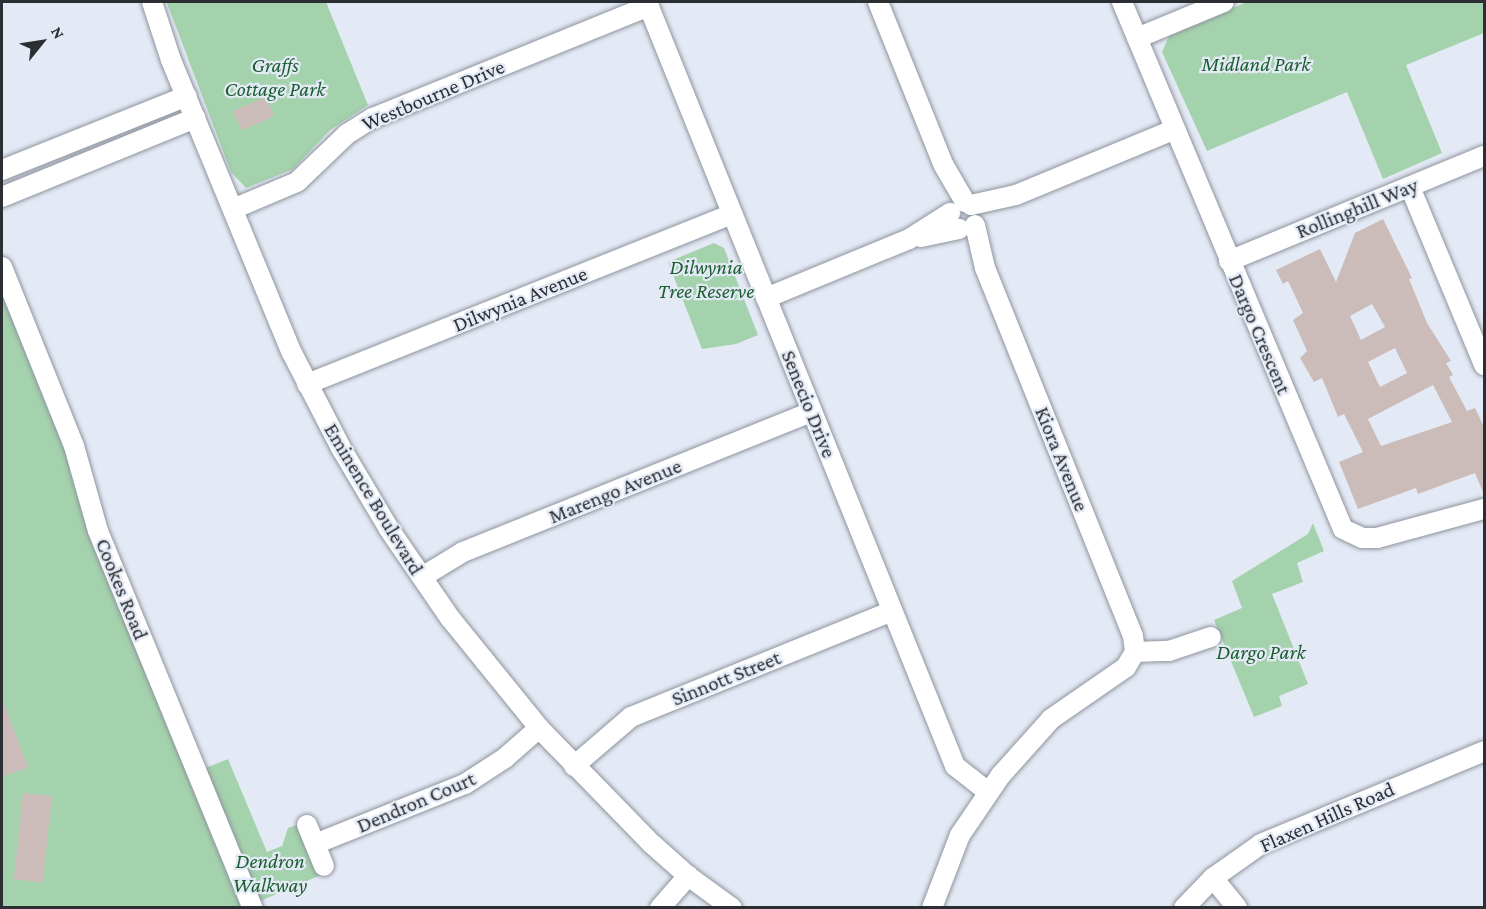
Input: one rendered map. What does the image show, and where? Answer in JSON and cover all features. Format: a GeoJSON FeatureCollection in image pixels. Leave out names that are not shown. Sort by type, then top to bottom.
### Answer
{"type":"FeatureCollection","features":[{"type":"Feature","properties":{"kind":"street","name":"Eminence Boulevard"},"geometry":{"type":"LineString","coordinates":[[152,2],[233,209],[308,384],[360,481],[422,577],[539,728],[574,766],[688,876],[732,908]]}},
{"type":"Feature","properties":{"kind":"street","name":"Kiora Avenue"},"geometry":{"type":"LineString","coordinates":[[878,2],[1133,636],[1135,652]]}},
{"type":"Feature","properties":{"kind":"street","name":"Dargo Crescent"},"geometry":{"type":"LineString","coordinates":[[1122,2],[1342,529],[1356,537],[1377,538],[1485,509]]}},
{"type":"Feature","properties":{"kind":"street"},"geometry":{"type":"LineString","coordinates":[[1137,38],[1224,2]]}},
{"type":"Feature","properties":{"kind":"street","name":"Westbourne Drive"},"geometry":{"type":"LineString","coordinates":[[233,209],[297,182],[347,134],[373,118],[648,4]]}},
{"type":"Feature","properties":{"kind":"street","name":"Senecio Drive"},"geometry":{"type":"LineString","coordinates":[[648,4],[955,766],[988,792]]}},
{"type":"Feature","properties":{"kind":"street"},"geometry":{"type":"LineString","coordinates":[[2,170],[187,96]]}},
{"type":"Feature","properties":{"kind":"street"},"geometry":{"type":"LineString","coordinates":[[2,196],[196,118]]}},
{"type":"Feature","properties":{"kind":"street"},"geometry":{"type":"LineString","coordinates":[[766,298],[1175,129]]}},
{"type":"Feature","properties":{"kind":"street","name":"Rollinghill Way"},"geometry":{"type":"LineString","coordinates":[[1229,261],[1485,156]]}},
{"type":"Feature","properties":{"kind":"street"},"geometry":{"type":"LineString","coordinates":[[1410,187],[1485,365]]}},
{"type":"Feature","properties":{"kind":"street","name":"Dilwynia Avenue"},"geometry":{"type":"LineString","coordinates":[[308,384],[732,214]]}},
{"type":"Feature","properties":{"kind":"street","name":"Cookes Road"},"geometry":{"type":"LineString","coordinates":[[2,267],[74,446],[98,531],[253,908]]}},
{"type":"Feature","properties":{"kind":"street","name":"Marengo Avenue"},"geometry":{"type":"LineString","coordinates":[[422,577],[463,552],[812,412]]}},
{"type":"Feature","properties":{"kind":"street","name":"Sinnott Street"},"geometry":{"type":"LineString","coordinates":[[574,766],[632,717],[892,611]]}},
{"type":"Feature","properties":{"kind":"street"},"geometry":{"type":"LineString","coordinates":[[932,908],[960,835],[988,792],[1036,734],[1074,701],[1126,668],[1135,652],[1169,651],[1210,637]]}},
{"type":"Feature","properties":{"kind":"street","name":"Dendron Court"},"geometry":{"type":"LineString","coordinates":[[315,844],[465,783],[505,758],[539,728]]}},
{"type":"Feature","properties":{"kind":"street","name":"Flaxen Hills Road"},"geometry":{"type":"LineString","coordinates":[[1184,908],[1213,878],[1285,832],[1485,751]]}},
{"type":"Feature","properties":{"kind":"street"},"geometry":{"type":"LineString","coordinates":[[308,825],[324,866]]}},
{"type":"Feature","properties":{"kind":"street"},"geometry":{"type":"LineString","coordinates":[[660,908],[688,876]]}},
{"type":"Feature","properties":{"kind":"street"},"geometry":{"type":"LineString","coordinates":[[1213,878],[1237,908]]}},
{"type":"Feature","properties":{"kind":"green space","name":"Graffs Cottage Park"},"geometry":{"type":"Polygon","coordinates":[[[326,2],[368,105],[330,130],[293,169],[246,188],[231,172],[167,3],[326,2]]]}},
{"type":"Feature","properties":{"kind":"green space","name":"Midland Park"},"geometry":{"type":"Polygon","coordinates":[[[1247,2],[1484,2],[1484,33],[1406,65],[1442,153],[1383,179],[1347,92],[1207,151],[1162,52],[1170,34],[1247,2]]]}},
{"type":"Feature","properties":{"kind":"green space","name":"Dilwynia Tree Reserve"},"geometry":{"type":"Polygon","coordinates":[[[714,243],[724,248],[758,335],[736,344],[702,349],[668,262],[714,243]]]}},
{"type":"Feature","properties":{"kind":"green space"},"geometry":{"type":"Polygon","coordinates":[[[2,292],[63,443],[246,907],[2,907],[2,292]]]}},
{"type":"Feature","properties":{"kind":"green space","name":"Dargo Park"},"geometry":{"type":"Polygon","coordinates":[[[1313,523],[1324,551],[1297,563],[1303,582],[1272,594],[1308,684],[1279,696],[1282,706],[1254,717],[1214,620],[1242,608],[1232,581],[1308,534],[1313,523]]]}},
{"type":"Feature","properties":{"kind":"green space","name":"Dendron Walkway"},"geometry":{"type":"Polygon","coordinates":[[[228,759],[267,852],[282,846],[288,828],[300,824],[321,875],[258,902],[203,769],[228,759]]]}},
{"type":"Feature","properties":{"kind":"building"},"geometry":{"type":"Polygon","coordinates":[[[266,97],[274,116],[241,130],[233,111],[266,97]]]}},
{"type":"Feature","properties":{"kind":"building"},"geometry":{"type":"Polygon","coordinates":[[[1383,219],[1412,278],[1409,279],[1427,323],[1451,361],[1446,363],[1453,375],[1449,377],[1467,411],[1475,408],[1485,429],[1485,497],[1475,473],[1418,494],[1416,488],[1358,509],[1339,462],[1363,452],[1344,414],[1338,417],[1322,378],[1314,382],[1300,358],[1307,351],[1293,320],[1303,313],[1288,281],[1283,284],[1276,270],[1320,249],[1336,282],[1355,233],[1383,219]],[[1372,304],[1350,316],[1361,340],[1385,327],[1372,304]],[[1395,348],[1368,362],[1380,387],[1407,373],[1395,348]],[[1433,385],[1368,419],[1381,446],[1452,422],[1433,385]]]}},
{"type":"Feature","properties":{"kind":"building"},"geometry":{"type":"Polygon","coordinates":[[[2,702],[28,767],[2,777],[2,702]]]}},
{"type":"Feature","properties":{"kind":"building"},"geometry":{"type":"Polygon","coordinates":[[[23,793],[52,796],[43,883],[14,880],[23,793]]]}}]}
